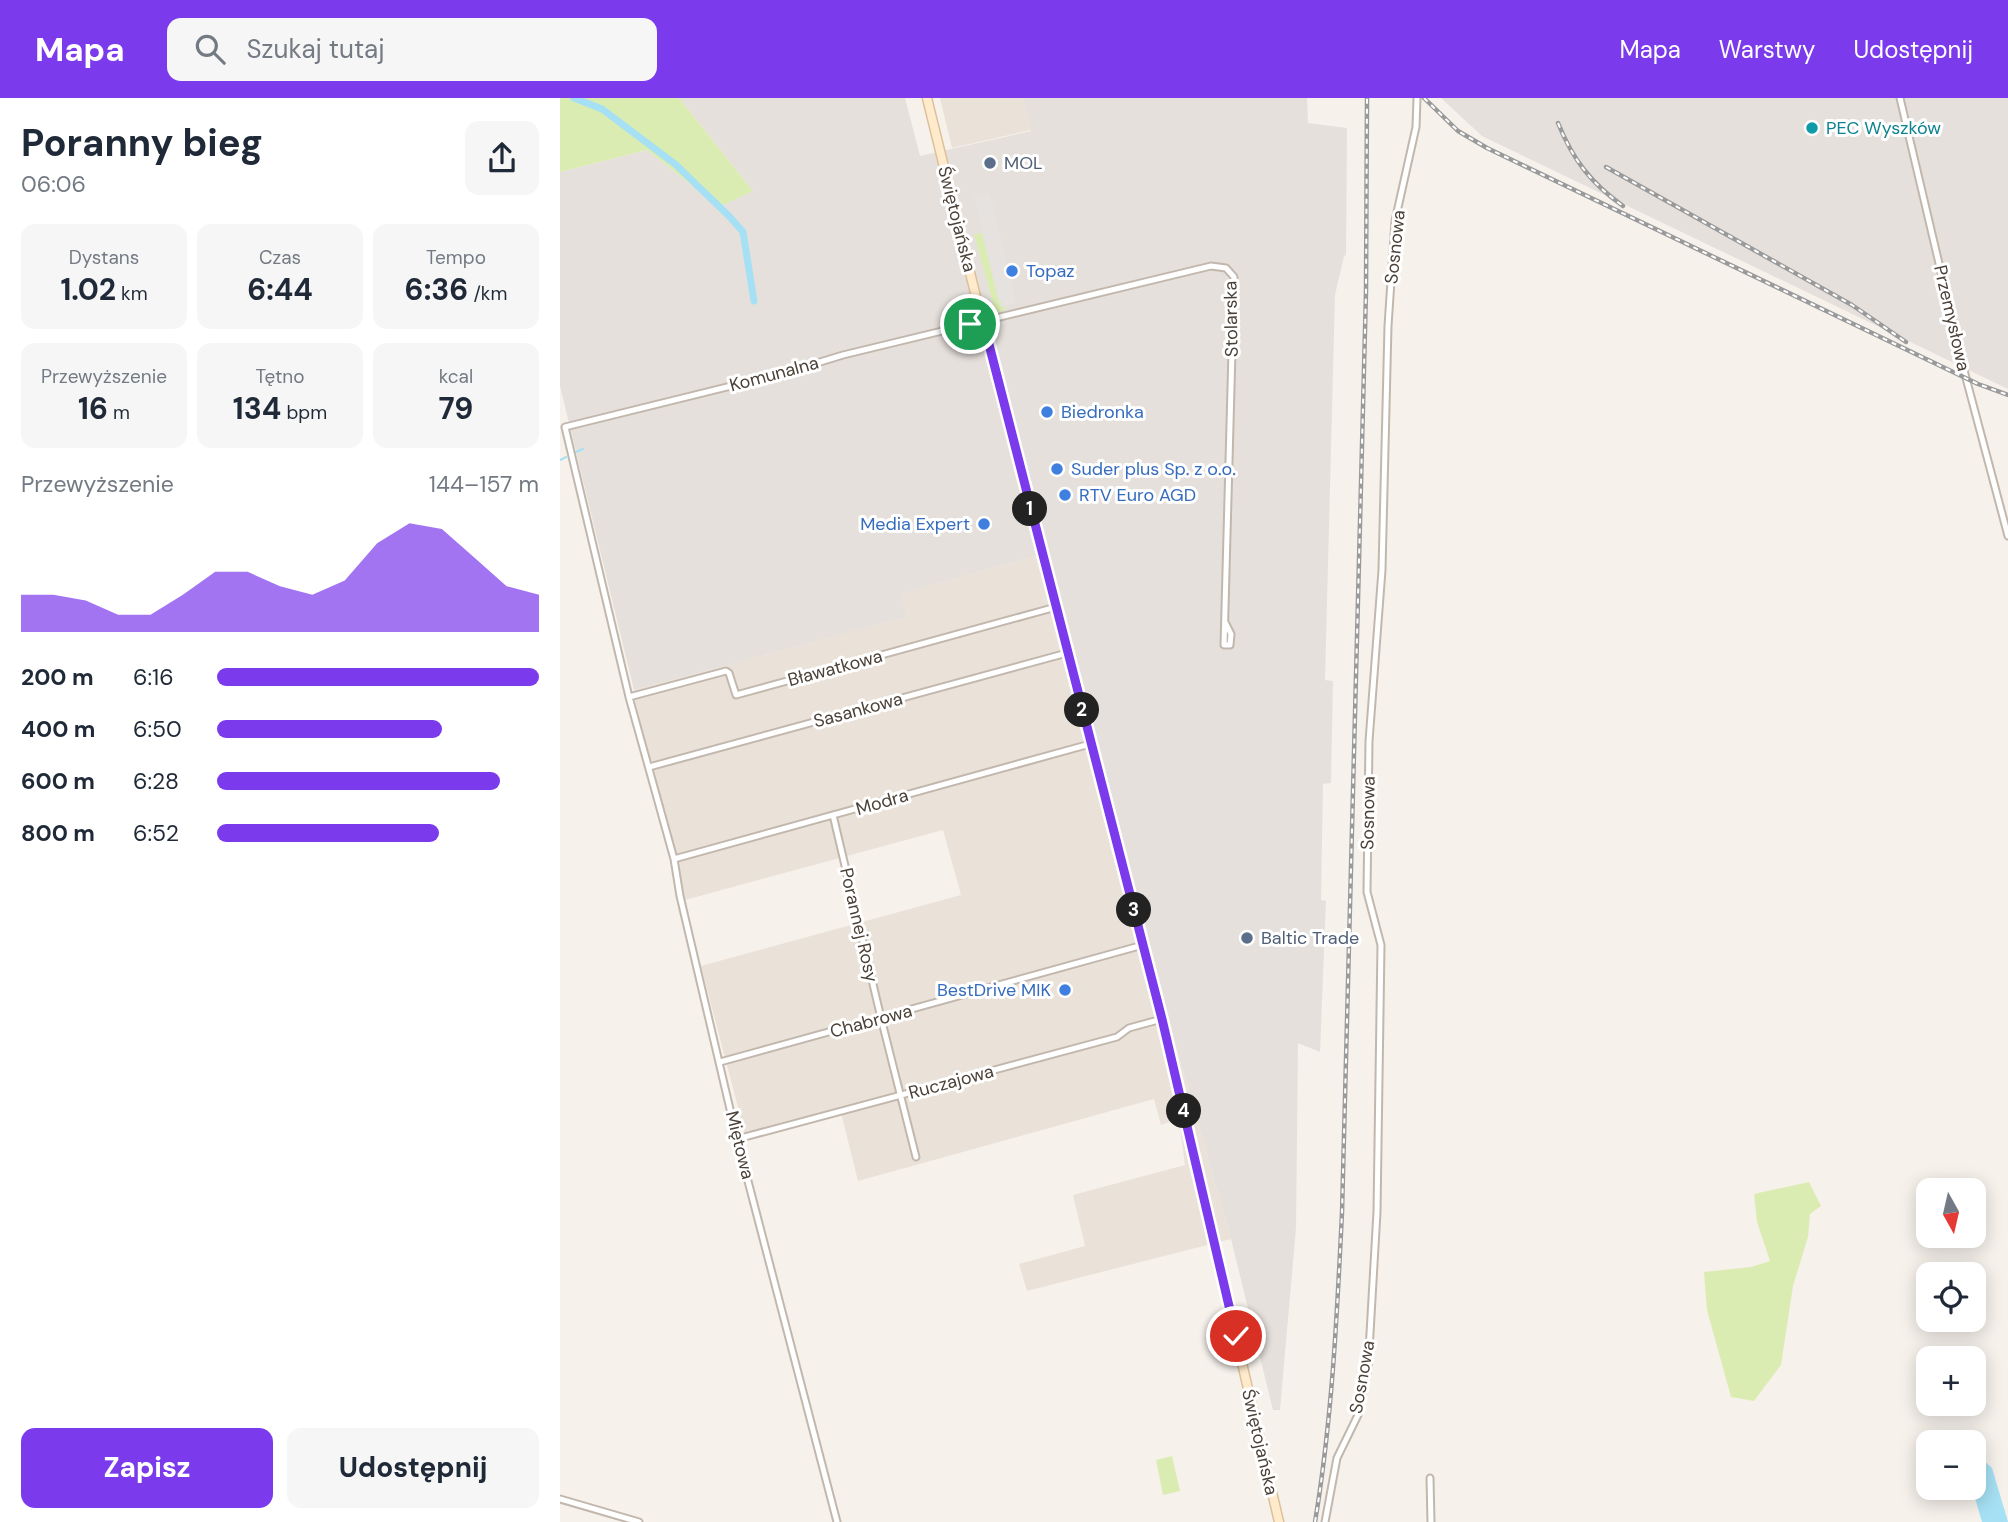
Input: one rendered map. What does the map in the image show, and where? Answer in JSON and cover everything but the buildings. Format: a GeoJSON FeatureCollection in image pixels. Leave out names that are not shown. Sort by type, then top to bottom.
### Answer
{"type":"FeatureCollection","features":[{"type":"Feature","properties":{"kind":"street","name":"Świętojańska"},"geometry":{"type":"LineString","coordinates":[[927,98],[1162,1019],[1279,1522]]}},
{"type":"Feature","properties":{"kind":"street","name":"Sosnowa"},"geometry":{"type":"LineString","coordinates":[[1325,1522],[1337,1458],[1358,1415],[1368,1355],[1377,1212],[1381,945],[1367,892],[1369,740],[1382,570],[1388,326],[1395,221],[1416,127],[1417,98]]}},
{"type":"Feature","properties":{"kind":"street","name":"Przemysłowa"},"geometry":{"type":"LineString","coordinates":[[1900,98],[1966,378],[2008,536]]}},
{"type":"Feature","properties":{"kind":"street","name":"Stolarska"},"geometry":{"type":"LineString","coordinates":[[983,321],[1211,266],[1226,268],[1234,277],[1225,622]]}},
{"type":"Feature","properties":{"kind":"street","name":"Komunalna"},"geometry":{"type":"LineString","coordinates":[[565,427],[983,321]]}},
{"type":"Feature","properties":{"kind":"street","name":"Miętowa"},"geometry":{"type":"LineString","coordinates":[[565,427],[629,697],[674,859],[737,1139],[836,1522]]}},
{"type":"Feature","properties":{"kind":"street","name":"Bławatkowa"},"geometry":{"type":"LineString","coordinates":[[629,697],[726,671],[736,695],[1056,607]]}},
{"type":"Feature","properties":{"kind":"street","name":"Sasankowa"},"geometry":{"type":"LineString","coordinates":[[649,767],[1067,653]]}},
{"type":"Feature","properties":{"kind":"street","name":"Modra"},"geometry":{"type":"LineString","coordinates":[[674,859],[1090,744]]}},
{"type":"Feature","properties":{"kind":"street","name":"Porannej Rosy"},"geometry":{"type":"LineString","coordinates":[[833,815],[916,1157]]}},
{"type":"Feature","properties":{"kind":"street","name":"Chabrowa"},"geometry":{"type":"LineString","coordinates":[[720,1062],[1143,945]]}},
{"type":"Feature","properties":{"kind":"street","name":"Ruczajowa"},"geometry":{"type":"LineString","coordinates":[[737,1139],[1117,1037],[1129,1028],[1162,1019]]}},
{"type":"Feature","properties":{"kind":"street"},"geometry":{"type":"LineString","coordinates":[[1430,1478],[1431,1522]]}},
{"type":"Feature","properties":{"kind":"street"},"geometry":{"type":"LineString","coordinates":[[560,1499],[639,1522]]}},
{"type":"Feature","properties":{"kind":"shaded area"},"geometry":{"type":"Polygon","coordinates":[[[679,98],[905,98],[920,156],[1031,131],[1022,98],[1307,98],[1308,123],[1347,128],[1346,255],[1335,295],[1325,680],[1333,681],[1331,783],[1323,784],[1321,900],[1326,901],[1320,1052],[1298,1043],[1296,1228],[1280,1410],[1273,1410],[1231,1239],[1036,556],[901,594],[907,617],[634,690],[560,386],[560,172],[647,150],[718,206],[753,191],[679,98]]]}},
{"type":"Feature","properties":{"kind":"shaded area"},"geometry":{"type":"Polygon","coordinates":[[[940,98],[1022,98],[1031,130],[952,148],[940,98]]]}},
{"type":"Feature","properties":{"kind":"shaded area"},"geometry":{"type":"Polygon","coordinates":[[[1441,98],[2008,98],[2008,389],[1482,136],[1441,98]]]}},
{"type":"Feature","properties":{"kind":"shaded area"},"geometry":{"type":"Polygon","coordinates":[[[990,192],[1016,303],[1001,307],[1000,304],[1004,301],[999,302],[974,196],[990,192]]]}},
{"type":"Feature","properties":{"kind":"shaded area"},"geometry":{"type":"Polygon","coordinates":[[[1036,556],[1231,1239],[1027,1291],[1019,1264],[1085,1246],[1073,1195],[1185,1165],[1179,1119],[1161,1125],[1154,1099],[858,1181],[840,1109],[745,1134],[701,966],[961,895],[943,830],[685,900],[634,690],[906,617],[900,594],[1036,556]]]}},
{"type":"Feature","properties":{"kind":"green space"},"geometry":{"type":"Polygon","coordinates":[[[560,98],[679,98],[753,191],[719,207],[647,150],[560,172],[560,98]]]}},
{"type":"Feature","properties":{"kind":"green space"},"geometry":{"type":"Polygon","coordinates":[[[982,233],[999,302],[1004,301],[1001,306],[1006,309],[996,314],[974,234],[982,233]]]}},
{"type":"Feature","properties":{"kind":"green space"},"geometry":{"type":"Polygon","coordinates":[[[1809,1182],[1821,1206],[1810,1214],[1808,1237],[1793,1286],[1781,1365],[1754,1401],[1731,1397],[1707,1310],[1704,1272],[1751,1267],[1770,1261],[1757,1222],[1754,1194],[1809,1182]]]}},
{"type":"Feature","properties":{"kind":"green space"},"geometry":{"type":"Polygon","coordinates":[[[1172,1456],[1180,1491],[1163,1495],[1156,1460],[1172,1456]]]}},
{"type":"Feature","properties":{"kind":"water"},"geometry":{"type":"Polygon","coordinates":[[[1986,1463],[1992,1468],[2008,1522],[1982,1522],[1976,1500],[1986,1500],[1986,1463]]]}},
{"type":"Feature","properties":{"kind":"waterway"},"geometry":{"type":"LineString","coordinates":[[574,98],[602,109],[675,164],[729,216],[743,232],[754,301]]}},
{"type":"Feature","properties":{"kind":"waterway"},"geometry":{"type":"LineString","coordinates":[[576,452],[583,449]]}},
{"type":"Feature","properties":{"kind":"waterway"},"geometry":{"type":"LineString","coordinates":[[560,460],[566,457]]}},
{"type":"Feature","properties":{"kind":"railway"},"geometry":{"type":"LineString","coordinates":[[1315,1522],[1330,1407],[1342,1213],[1366,292],[1367,98]]}},
{"type":"Feature","properties":{"kind":"railway"},"geometry":{"type":"LineString","coordinates":[[1424,98],[1458,131],[1487,148],[1978,384],[2008,395]]}},
{"type":"Feature","properties":{"kind":"railway"},"geometry":{"type":"LineString","coordinates":[[1558,123],[1584,170],[1601,189],[1623,206]]}},
{"type":"Feature","properties":{"kind":"railway"},"geometry":{"type":"LineString","coordinates":[[1606,167],[1852,305],[1906,342]]}},
{"type":"Feature","properties":{"kind":"place","name":"PEC Wyszków"},"geometry":{"type":"Point","coordinates":[1812,128]}},
{"type":"Feature","properties":{"kind":"place","name":"MOL"},"geometry":{"type":"Point","coordinates":[990,163]}},
{"type":"Feature","properties":{"kind":"place","name":"Topaz"},"geometry":{"type":"Point","coordinates":[1012,271]}},
{"type":"Feature","properties":{"kind":"place","name":"Biedronka"},"geometry":{"type":"Point","coordinates":[1047,412]}},
{"type":"Feature","properties":{"kind":"place","name":"Suder plus Sp. z o.o."},"geometry":{"type":"Point","coordinates":[1057,469]}},
{"type":"Feature","properties":{"kind":"place","name":"RTV Euro AGD"},"geometry":{"type":"Point","coordinates":[1065,495]}},
{"type":"Feature","properties":{"kind":"place","name":"Media Expert"},"geometry":{"type":"Point","coordinates":[984,524]}},
{"type":"Feature","properties":{"kind":"place","name":"Baltic Trade"},"geometry":{"type":"Point","coordinates":[1247,938]}},
{"type":"Feature","properties":{"kind":"place","name":"BestDrive MIK"},"geometry":{"type":"Point","coordinates":[1065,990]}},
{"type":"Feature","properties":{"kind":"route"},"geometry":{"type":"LineString","coordinates":[[970,324],[983,321],[1162,1019],[1236,1336]]}}]}
